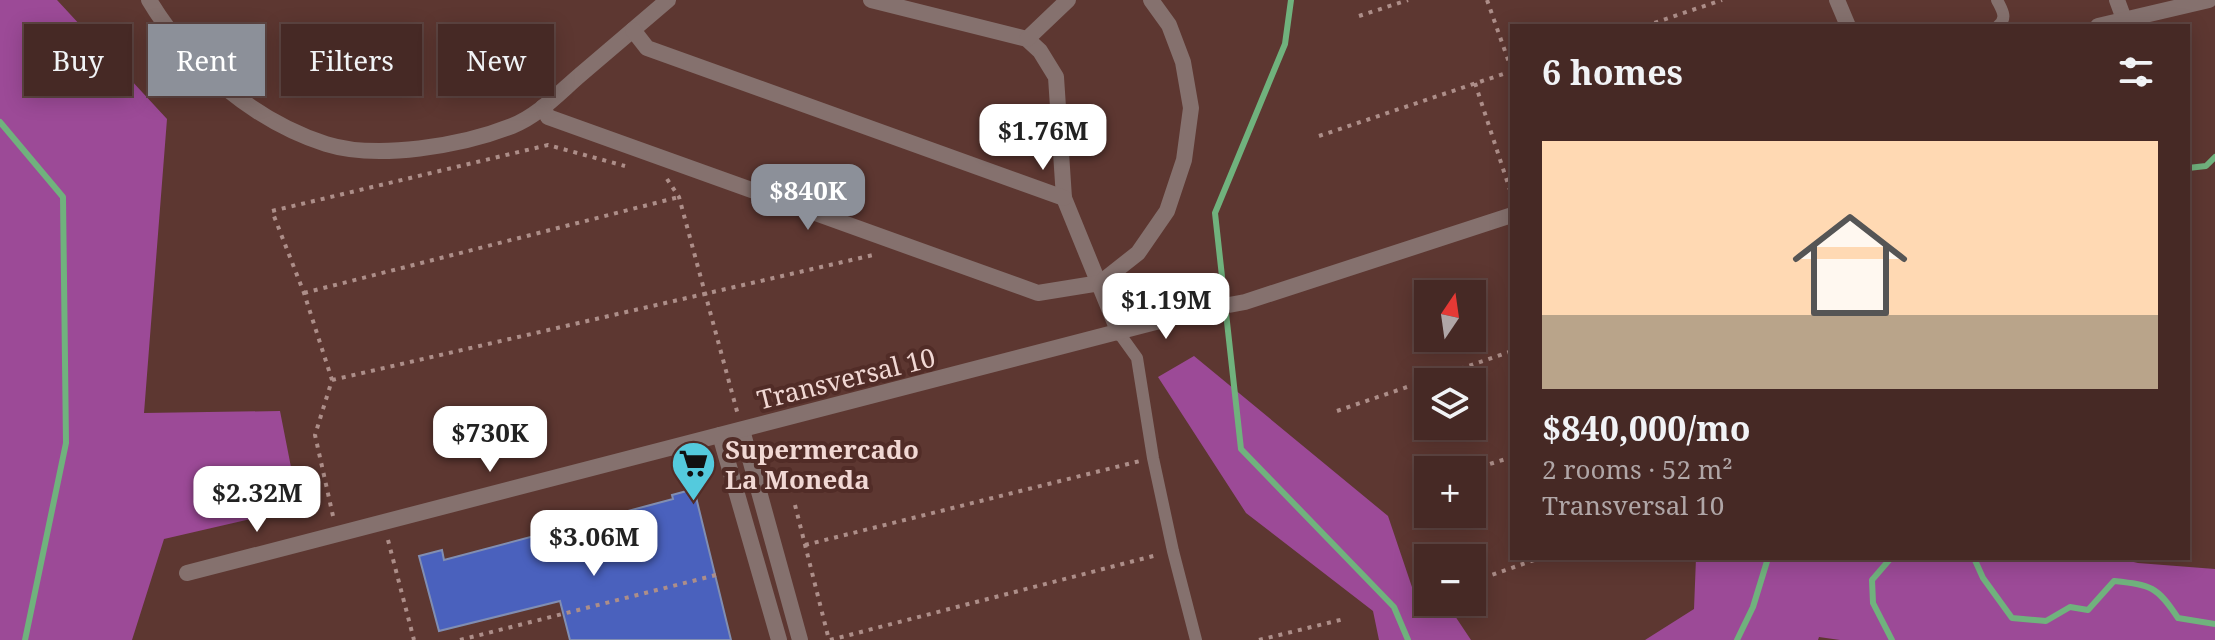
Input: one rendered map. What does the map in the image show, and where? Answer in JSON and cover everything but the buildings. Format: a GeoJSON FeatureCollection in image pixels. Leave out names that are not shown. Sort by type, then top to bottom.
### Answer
{"type":"FeatureCollection","features":[{"type":"Feature","properties":{"kind":"street"},"geometry":{"type":"LineString","coordinates":[[149,0],[165,26],[211,75],[269,117],[326,144],[372,150],[435,145],[513,126],[543,107],[668,0]]}},
{"type":"Feature","properties":{"kind":"street"},"geometry":{"type":"LineString","coordinates":[[871,0],[1027,39],[1040,51],[1056,77],[1064,198],[1119,333]]}},
{"type":"Feature","properties":{"kind":"street"},"geometry":{"type":"LineString","coordinates":[[1027,39],[1068,0]]}},
{"type":"Feature","properties":{"kind":"street"},"geometry":{"type":"LineString","coordinates":[[543,107],[548,117],[1038,293],[1100,283],[1138,253],[1167,211],[1184,160],[1191,108],[1183,62],[1169,25],[1151,0]]}},
{"type":"Feature","properties":{"kind":"street"},"geometry":{"type":"LineString","coordinates":[[1837,0],[1847,24]]}},
{"type":"Feature","properties":{"kind":"street"},"geometry":{"type":"LineString","coordinates":[[2117,0],[2124,19]]}},
{"type":"Feature","properties":{"kind":"street"},"geometry":{"type":"LineString","coordinates":[[2105,24],[2209,0]]}},
{"type":"Feature","properties":{"kind":"street"},"geometry":{"type":"LineString","coordinates":[[633,30],[647,48],[1064,198]]}},
{"type":"Feature","properties":{"kind":"street","name":"Transversal 10"},"geometry":{"type":"LineString","coordinates":[[187,573],[1202,310],[1245,302],[1510,216]]}},
{"type":"Feature","properties":{"kind":"street"},"geometry":{"type":"LineString","coordinates":[[742,430],[800,640]]}},
{"type":"Feature","properties":{"kind":"street"},"geometry":{"type":"LineString","coordinates":[[720,435],[779,640]]}},
{"type":"Feature","properties":{"kind":"lane"},"geometry":{"type":"LineString","coordinates":[[1997,0],[2004,15],[2000,24]]}},
{"type":"Feature","properties":{"kind":"lane"},"geometry":{"type":"LineString","coordinates":[[1119,333],[1137,358],[1153,458],[1196,640]]}},
{"type":"Feature","properties":{"kind":"path"},"geometry":{"type":"LineString","coordinates":[[1359,16],[1408,0]]}},
{"type":"Feature","properties":{"kind":"path"},"geometry":{"type":"LineString","coordinates":[[1487,0],[1510,65]]}},
{"type":"Feature","properties":{"kind":"path"},"geometry":{"type":"LineString","coordinates":[[1651,24],[1722,0]]}},
{"type":"Feature","properties":{"kind":"path"},"geometry":{"type":"LineString","coordinates":[[1319,136],[1510,72]]}},
{"type":"Feature","properties":{"kind":"path"},"geometry":{"type":"LineString","coordinates":[[1475,83],[1510,190]]}},
{"type":"Feature","properties":{"kind":"path"},"geometry":{"type":"LineString","coordinates":[[337,534],[315,435],[332,380],[304,293],[272,211],[548,145],[637,169]]}},
{"type":"Feature","properties":{"kind":"path"},"geometry":{"type":"LineString","coordinates":[[666,177],[679,197],[742,430]]}},
{"type":"Feature","properties":{"kind":"path"},"geometry":{"type":"LineString","coordinates":[[304,293],[679,197]]}},
{"type":"Feature","properties":{"kind":"path"},"geometry":{"type":"LineString","coordinates":[[332,380],[873,255]]}},
{"type":"Feature","properties":{"kind":"path"},"geometry":{"type":"LineString","coordinates":[[1337,411],[1510,352]]}},
{"type":"Feature","properties":{"kind":"path"},"geometry":{"type":"LineString","coordinates":[[805,545],[1153,458]]}},
{"type":"Feature","properties":{"kind":"path"},"geometry":{"type":"LineString","coordinates":[[1486,465],[1510,458]]}},
{"type":"Feature","properties":{"kind":"path"},"geometry":{"type":"LineString","coordinates":[[795,505],[829,640],[1173,551]]}},
{"type":"Feature","properties":{"kind":"path"},"geometry":{"type":"LineString","coordinates":[[383,522],[414,640]]}},
{"type":"Feature","properties":{"kind":"path"},"geometry":{"type":"LineString","coordinates":[[1486,577],[1534,560]]}},
{"type":"Feature","properties":{"kind":"path"},"geometry":{"type":"LineString","coordinates":[[460,640],[720,574]]}},
{"type":"Feature","properties":{"kind":"path"},"geometry":{"type":"LineString","coordinates":[[1259,640],[1344,619]]}},
{"type":"Feature","properties":{"kind":"shaded area"},"geometry":{"type":"Polygon","coordinates":[[[0,0],[57,0],[79,24],[24,24],[24,96],[132,96],[132,81],[167,119],[144,413],[280,411],[299,508],[164,539],[132,640],[0,640],[0,0]]]}},
{"type":"Feature","properties":{"kind":"shaded area"},"geometry":{"type":"Polygon","coordinates":[[[1194,356],[1388,516],[1414,591],[1414,616],[1455,616],[1471,640],[1379,640],[1373,611],[1246,513],[1158,377],[1194,356]]]}},
{"type":"Feature","properties":{"kind":"shaded area"},"geometry":{"type":"Polygon","coordinates":[[[1696,560],[2125,560],[2215,569],[2215,640],[1840,640],[1819,637],[1818,640],[1645,640],[1694,609],[1696,560]]]}},
{"type":"Feature","properties":{"kind":"waterway"},"geometry":{"type":"LineString","coordinates":[[1291,0],[1285,44],[1215,213],[1241,449],[1394,607],[1408,640]]}},
{"type":"Feature","properties":{"kind":"waterway"},"geometry":{"type":"LineString","coordinates":[[0,122],[63,197],[66,443],[25,640]]}},
{"type":"Feature","properties":{"kind":"waterway"},"geometry":{"type":"LineString","coordinates":[[2190,168],[2206,166],[2215,157]]}},
{"type":"Feature","properties":{"kind":"waterway"},"geometry":{"type":"LineString","coordinates":[[1737,640],[1753,607],[1767,560]]}},
{"type":"Feature","properties":{"kind":"waterway"},"geometry":{"type":"LineString","coordinates":[[1889,560],[1872,580],[1873,603],[1892,640]]}},
{"type":"Feature","properties":{"kind":"waterway"},"geometry":{"type":"LineString","coordinates":[[1975,560],[1983,578],[2012,618],[2046,621],[2070,607],[2088,610],[2114,581],[2152,589],[2178,618],[2215,624]]}},
{"type":"Feature","properties":{"kind":"place","name":"Supermercado La Moneda"},"geometry":{"type":"Point","coordinates":[694,503]}}]}
